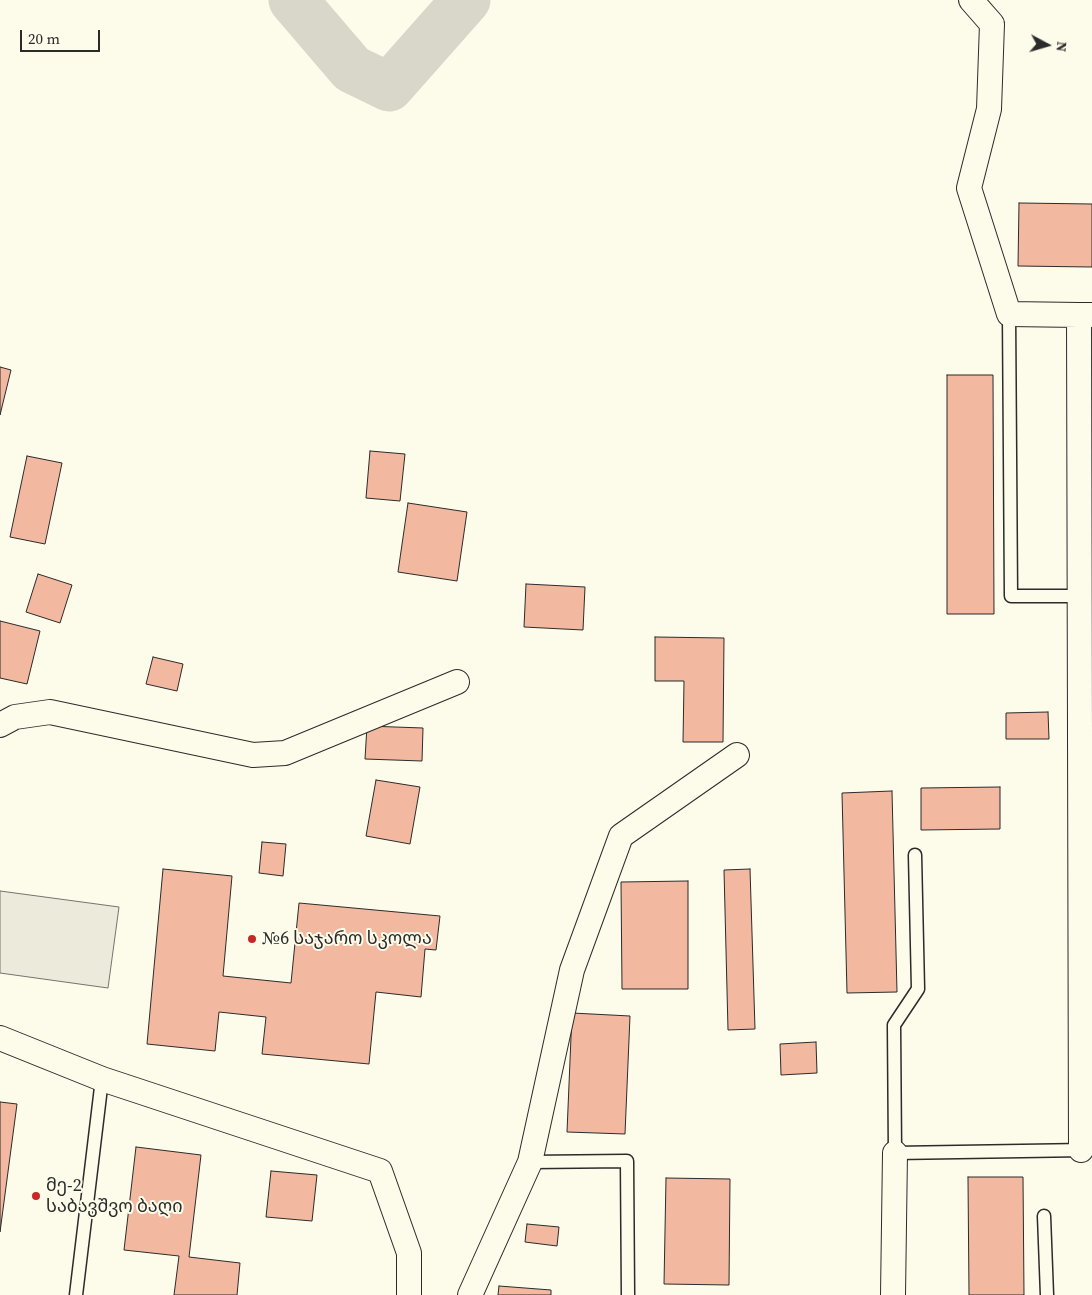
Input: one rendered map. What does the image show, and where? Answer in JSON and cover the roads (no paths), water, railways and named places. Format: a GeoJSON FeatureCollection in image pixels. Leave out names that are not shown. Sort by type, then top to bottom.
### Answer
{"type":"FeatureCollection","features":[{"type":"Feature","properties":{"kind":"street"},"geometry":{"type":"LineString","coordinates":[[971,0],[992,24],[989,109],[969,188],[1009,314],[1085,315],[1079,596],[1086,825],[1086,1150]]}},
{"type":"Feature","properties":{"kind":"street"},"geometry":{"type":"LineString","coordinates":[[0,725],[15,717],[50,712],[253,755],[285,752],[457,682]]}},
{"type":"Feature","properties":{"kind":"street"},"geometry":{"type":"LineString","coordinates":[[470,1295],[530,1162],[572,970],[621,836],[737,755]]}},
{"type":"Feature","properties":{"kind":"street"},"geometry":{"type":"LineString","coordinates":[[0,1038],[102,1079],[380,1171],[409,1253],[408,1295]]}},
{"type":"Feature","properties":{"kind":"street"},"geometry":{"type":"LineString","coordinates":[[894,1295],[895,1153]]}},
{"type":"Feature","properties":{"kind":"lane"},"geometry":{"type":"LineString","coordinates":[[1009,314],[1011,596],[1079,596]]}},
{"type":"Feature","properties":{"kind":"lane"},"geometry":{"type":"LineString","coordinates":[[914,855],[918,989],[894,1025],[895,1153],[1086,1150]]}},
{"type":"Feature","properties":{"kind":"lane"},"geometry":{"type":"LineString","coordinates":[[76,1295],[102,1079]]}},
{"type":"Feature","properties":{"kind":"lane"},"geometry":{"type":"LineString","coordinates":[[530,1162],[627,1161],[628,1295]]}},
{"type":"Feature","properties":{"kind":"lane"},"geometry":{"type":"LineString","coordinates":[[1044,1216],[1047,1295]]}},
{"type":"Feature","properties":{"kind":"waterway"},"geometry":{"type":"LineString","coordinates":[[293,0],[352,69],[389,87],[466,0]]}},
{"type":"Feature","properties":{"kind":"place","name":"№6 საჯარო სკოლა"},"geometry":{"type":"Point","coordinates":[252,939]}},
{"type":"Feature","properties":{"kind":"place","name":"მე-2 საბავშვო ბაღი"},"geometry":{"type":"Point","coordinates":[36,1196]}}]}
